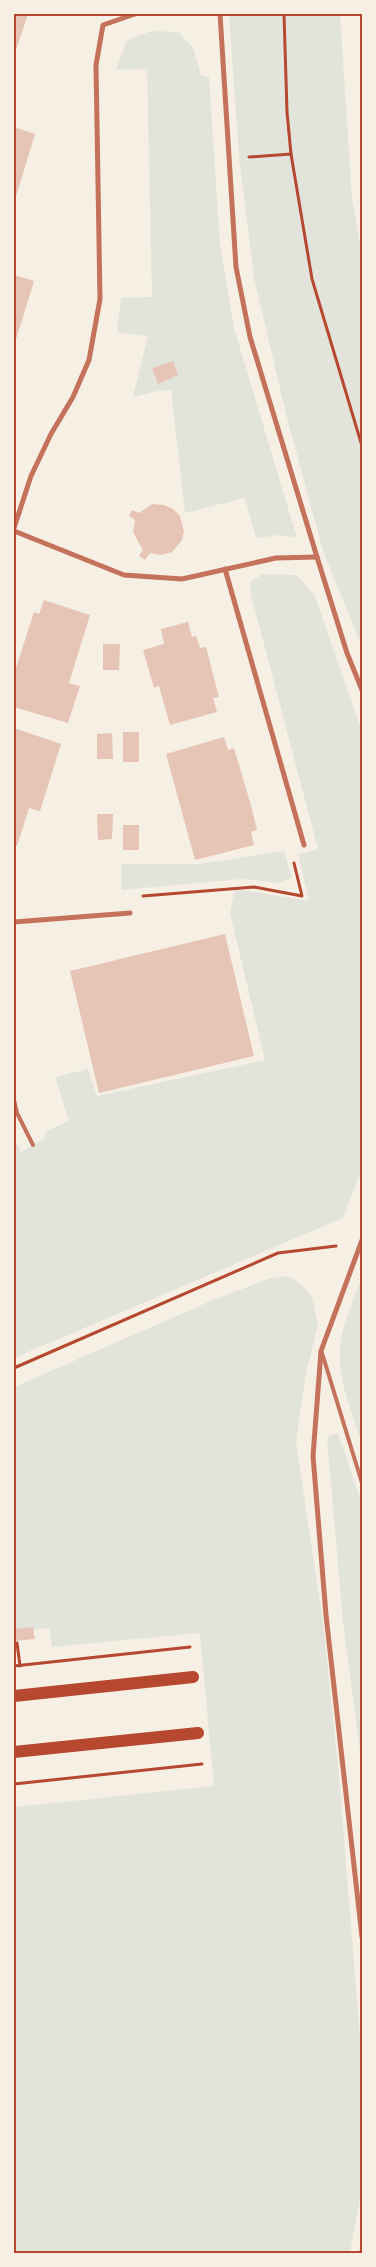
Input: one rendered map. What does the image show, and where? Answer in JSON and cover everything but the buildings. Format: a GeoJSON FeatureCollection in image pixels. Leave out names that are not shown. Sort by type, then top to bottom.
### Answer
{"type":"FeatureCollection","features":[{"type":"Feature","properties":{"kind":"main road"},"geometry":{"type":"LineString","coordinates":[[14,1696],[193,1678]]}},
{"type":"Feature","properties":{"kind":"main road"},"geometry":{"type":"LineString","coordinates":[[14,1752],[198,1733]]}},
{"type":"Feature","properties":{"kind":"street"},"geometry":{"type":"LineString","coordinates":[[135,14],[103,25],[96,65],[100,298],[89,360],[73,397],[51,434],[31,476],[14,529],[124,575],[182,579],[276,558],[317,557]]}},
{"type":"Feature","properties":{"kind":"street"},"geometry":{"type":"LineString","coordinates":[[220,14],[236,267],[250,337],[347,653],[362,690]]}},
{"type":"Feature","properties":{"kind":"street"},"geometry":{"type":"LineString","coordinates":[[225,569],[304,845]]}},
{"type":"Feature","properties":{"kind":"street"},"geometry":{"type":"LineString","coordinates":[[14,924],[130,913]]}},
{"type":"Feature","properties":{"kind":"street"},"geometry":{"type":"LineString","coordinates":[[362,1242],[321,1351],[313,1456],[318,1535],[362,1937]]}},
{"type":"Feature","properties":{"kind":"lane"},"geometry":{"type":"LineString","coordinates":[[14,1100],[17,1113],[33,1145]]}},
{"type":"Feature","properties":{"kind":"lane"},"geometry":{"type":"LineString","coordinates":[[321,1351],[362,1483]]}},
{"type":"Feature","properties":{"kind":"path"},"geometry":{"type":"LineString","coordinates":[[284,14],[287,112],[291,154],[312,279],[362,446]]}},
{"type":"Feature","properties":{"kind":"path"},"geometry":{"type":"LineString","coordinates":[[243,157],[291,154]]}},
{"type":"Feature","properties":{"kind":"path"},"geometry":{"type":"LineString","coordinates":[[130,913],[130,897],[254,887],[302,896],[290,851],[304,845]]}},
{"type":"Feature","properties":{"kind":"path"},"geometry":{"type":"LineString","coordinates":[[14,1368],[278,1253],[362,1242]]}},
{"type":"Feature","properties":{"kind":"path"},"geometry":{"type":"LineString","coordinates":[[17,1643],[20,1666]]}},
{"type":"Feature","properties":{"kind":"path"},"geometry":{"type":"LineString","coordinates":[[14,1666],[190,1647]]}},
{"type":"Feature","properties":{"kind":"path"},"geometry":{"type":"LineString","coordinates":[[14,1784],[202,1764]]}},
{"type":"Feature","properties":{"kind":"shaded area"},"geometry":{"type":"Polygon","coordinates":[[[229,14],[340,14],[352,198],[362,256],[362,647],[323,551],[286,414],[254,278],[239,156],[229,14]]]}},
{"type":"Feature","properties":{"kind":"shaded area"},"geometry":{"type":"Polygon","coordinates":[[[151,31],[179,32],[193,48],[201,75],[209,77],[220,244],[234,328],[297,538],[280,535],[256,538],[245,498],[185,513],[171,390],[133,397],[148,336],[117,332],[121,298],[152,297],[147,69],[116,70],[127,40],[151,31]]]}},
{"type":"Feature","properties":{"kind":"shaded area"},"geometry":{"type":"Polygon","coordinates":[[[263,574],[297,575],[315,596],[362,732],[362,1169],[343,1218],[14,1358],[14,1137],[21,1152],[44,1139],[46,1131],[69,1121],[55,1077],[88,1069],[97,1096],[265,1060],[230,913],[235,889],[309,901],[298,854],[318,849],[251,595],[250,582],[263,574]]]}},
{"type":"Feature","properties":{"kind":"shaded area"},"geometry":{"type":"Polygon","coordinates":[[[284,851],[292,878],[279,883],[241,879],[122,890],[121,864],[199,864],[284,851]]]}},
{"type":"Feature","properties":{"kind":"shaded area"},"geometry":{"type":"Polygon","coordinates":[[[288,1276],[302,1285],[312,1298],[318,1325],[306,1373],[296,1442],[323,1622],[339,1776],[362,2063],[362,2187],[350,2253],[14,2253],[14,1807],[214,1786],[200,1633],[52,1647],[49,1628],[14,1632],[14,1387],[213,1300],[268,1279],[288,1276]]]}},
{"type":"Feature","properties":{"kind":"shaded area"},"geometry":{"type":"Polygon","coordinates":[[[362,1277],[362,1444],[341,1374],[340,1350],[345,1322],[362,1277]]]}},
{"type":"Feature","properties":{"kind":"shaded area"},"geometry":{"type":"Polygon","coordinates":[[[338,1433],[362,1504],[362,1766],[343,1623],[327,1437],[338,1433]]]}}]}
